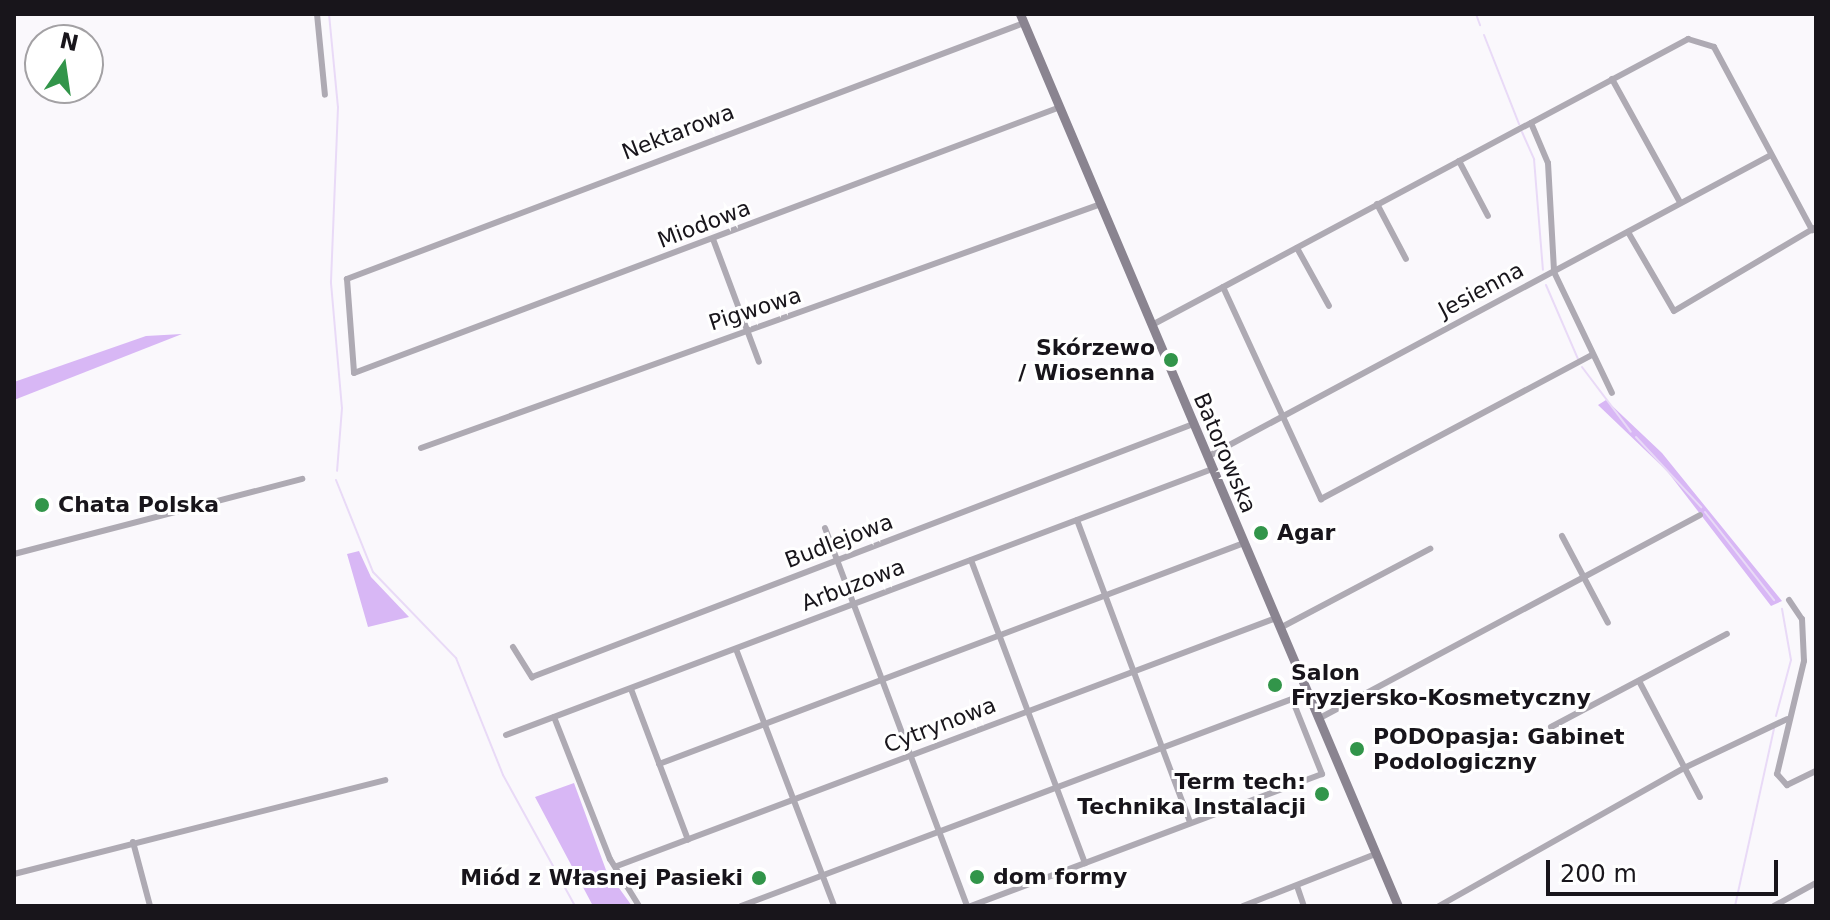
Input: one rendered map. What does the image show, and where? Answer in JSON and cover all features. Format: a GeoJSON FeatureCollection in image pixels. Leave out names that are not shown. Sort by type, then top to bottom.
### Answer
{"type":"FeatureCollection","features":[{"type":"Feature","properties":{"kind":"street"},"geometry":{"type":"LineString","coordinates":[[317,14],[325,95]]}},
{"type":"Feature","properties":{"kind":"street","name":"Batorowska"},"geometry":{"type":"LineString","coordinates":[[1022,18],[1398,906]]}},
{"type":"Feature","properties":{"kind":"street","name":"Nektarowa"},"geometry":{"type":"LineString","coordinates":[[361,376],[354,373],[346,338],[347,279],[1022,18]]}},
{"type":"Feature","properties":{"kind":"street"},"geometry":{"type":"LineString","coordinates":[[1152,325],[1683,40],[1710,44],[1814,229],[1674,311],[1628,232]]}},
{"type":"Feature","properties":{"kind":"street"},"geometry":{"type":"LineString","coordinates":[[1612,79],[1680,202]]}},
{"type":"Feature","properties":{"kind":"street","name":"Miodowa"},"geometry":{"type":"LineString","coordinates":[[361,376],[1060,107]]}},
{"type":"Feature","properties":{"kind":"street"},"geometry":{"type":"LineString","coordinates":[[1531,123],[1548,163],[1554,272],[1612,393]]}},
{"type":"Feature","properties":{"kind":"street","name":"Jesienna"},"geometry":{"type":"LineString","coordinates":[[1207,457],[1771,155]]}},
{"type":"Feature","properties":{"kind":"street"},"geometry":{"type":"LineString","coordinates":[[1459,161],[1488,216]]}},
{"type":"Feature","properties":{"kind":"street","name":"Pigwowa"},"geometry":{"type":"LineString","coordinates":[[421,448],[1101,204]]}},
{"type":"Feature","properties":{"kind":"street"},"geometry":{"type":"LineString","coordinates":[[1377,204],[1406,259]]}},
{"type":"Feature","properties":{"kind":"street"},"geometry":{"type":"LineString","coordinates":[[713,239],[759,362]]}},
{"type":"Feature","properties":{"kind":"street"},"geometry":{"type":"LineString","coordinates":[[1297,248],[1329,306]]}},
{"type":"Feature","properties":{"kind":"street"},"geometry":{"type":"LineString","coordinates":[[1223,287],[1281,419],[1321,499],[1592,355]]}},
{"type":"Feature","properties":{"kind":"street","name":"Budlejowa"},"geometry":{"type":"LineString","coordinates":[[513,647],[532,677],[1193,424]]}},
{"type":"Feature","properties":{"kind":"street","name":"Arbuzowa"},"geometry":{"type":"LineString","coordinates":[[506,735],[1212,469]]}},
{"type":"Feature","properties":{"kind":"street"},"geometry":{"type":"LineString","coordinates":[[14,554],[302,479]]}},
{"type":"Feature","properties":{"kind":"street"},"geometry":{"type":"LineString","coordinates":[[1318,719],[1700,515]]}},
{"type":"Feature","properties":{"kind":"street"},"geometry":{"type":"LineString","coordinates":[[1077,520],[1190,823]]}},
{"type":"Feature","properties":{"kind":"street"},"geometry":{"type":"LineString","coordinates":[[741,906],[823,876],[939,831],[1162,747],[1292,699],[1322,774],[969,906],[939,831],[825,528]]}},
{"type":"Feature","properties":{"kind":"street"},"geometry":{"type":"LineString","coordinates":[[1562,536],[1608,623]]}},
{"type":"Feature","properties":{"kind":"street"},"geometry":{"type":"LineString","coordinates":[[659,764],[1244,543]]}},
{"type":"Feature","properties":{"kind":"street"},"geometry":{"type":"LineString","coordinates":[[1280,628],[1430,549]]}},
{"type":"Feature","properties":{"kind":"street"},"geometry":{"type":"LineString","coordinates":[[971,560],[1085,863]]}},
{"type":"Feature","properties":{"kind":"street"},"geometry":{"type":"LineString","coordinates":[[1789,600],[1802,619],[1804,661],[1787,719],[1779,783],[1816,771]]}},
{"type":"Feature","properties":{"kind":"street","name":"Cytrynowa"},"geometry":{"type":"LineString","coordinates":[[617,866],[1276,618]]}},
{"type":"Feature","properties":{"kind":"street"},"geometry":{"type":"LineString","coordinates":[[1551,727],[1727,634]]}},
{"type":"Feature","properties":{"kind":"street"},"geometry":{"type":"LineString","coordinates":[[736,649],[834,906]]}},
{"type":"Feature","properties":{"kind":"street"},"geometry":{"type":"LineString","coordinates":[[1639,681],[1700,797]]}},
{"type":"Feature","properties":{"kind":"street"},"geometry":{"type":"LineString","coordinates":[[631,689],[688,840]]}},
{"type":"Feature","properties":{"kind":"street"},"geometry":{"type":"LineString","coordinates":[[554,717],[617,866],[639,906]]}},
{"type":"Feature","properties":{"kind":"street"},"geometry":{"type":"LineString","coordinates":[[1439,906],[1684,768],[1787,719]]}},
{"type":"Feature","properties":{"kind":"street"},"geometry":{"type":"LineString","coordinates":[[14,874],[385,780]]}},
{"type":"Feature","properties":{"kind":"street"},"geometry":{"type":"LineString","coordinates":[[133,842],[150,906]]}},
{"type":"Feature","properties":{"kind":"street"},"geometry":{"type":"LineString","coordinates":[[1243,906],[1376,854]]}},
{"type":"Feature","properties":{"kind":"street"},"geometry":{"type":"LineString","coordinates":[[1774,906],[1816,883]]}},
{"type":"Feature","properties":{"kind":"street"},"geometry":{"type":"LineString","coordinates":[[1297,886],[1304,906]]}},
{"type":"Feature","properties":{"kind":"shaded area"},"geometry":{"type":"Polygon","coordinates":[[[182,334],[14,400],[14,382],[146,336],[182,334]]]}},
{"type":"Feature","properties":{"kind":"shaded area"},"geometry":{"type":"Polygon","coordinates":[[[1606,400],[1662,453],[1782,601],[1771,606],[1667,471],[1598,405],[1606,400]]]}},
{"type":"Feature","properties":{"kind":"shaded area"},"geometry":{"type":"Polygon","coordinates":[[[359,551],[371,577],[409,617],[368,627],[347,554],[359,551]]]}},
{"type":"Feature","properties":{"kind":"shaded area"},"geometry":{"type":"Polygon","coordinates":[[[574,783],[606,870],[632,906],[593,906],[535,797],[574,783]]]}},
{"type":"Feature","properties":{"kind":"waterway"},"geometry":{"type":"LineString","coordinates":[[329,14],[338,107],[331,283],[342,408],[337,471]]}},
{"type":"Feature","properties":{"kind":"waterway"},"geometry":{"type":"LineString","coordinates":[[1476,14],[1480,25]]}},
{"type":"Feature","properties":{"kind":"waterway"},"geometry":{"type":"LineString","coordinates":[[1484,35],[1519,124]]}},
{"type":"Feature","properties":{"kind":"waterway"},"geometry":{"type":"LineString","coordinates":[[1522,132],[1534,159],[1543,270]]}},
{"type":"Feature","properties":{"kind":"waterway"},"geometry":{"type":"LineString","coordinates":[[1546,285],[1578,359]]}},
{"type":"Feature","properties":{"kind":"waterway"},"geometry":{"type":"LineString","coordinates":[[1582,367],[1631,432]]}},
{"type":"Feature","properties":{"kind":"waterway"},"geometry":{"type":"LineString","coordinates":[[1636,437],[1701,507]]}},
{"type":"Feature","properties":{"kind":"waterway"},"geometry":{"type":"LineString","coordinates":[[336,480],[373,572],[456,658],[503,775],[575,906]]}},
{"type":"Feature","properties":{"kind":"waterway"},"geometry":{"type":"LineString","coordinates":[[1705,512],[1774,600]]}},
{"type":"Feature","properties":{"kind":"waterway"},"geometry":{"type":"LineString","coordinates":[[1776,716],[1791,660],[1782,609]]}},
{"type":"Feature","properties":{"kind":"waterway"},"geometry":{"type":"LineString","coordinates":[[1735,906],[1774,728]]}},
{"type":"Feature","properties":{"kind":"place","name":"Skórzewo / Wiosenna"},"geometry":{"type":"Point","coordinates":[1171,360]}},
{"type":"Feature","properties":{"kind":"place","name":"Chata Polska"},"geometry":{"type":"Point","coordinates":[42,505]}},
{"type":"Feature","properties":{"kind":"place","name":"Agar"},"geometry":{"type":"Point","coordinates":[1261,533]}},
{"type":"Feature","properties":{"kind":"place","name":"Salon Fryzjersko-Kosmetyczny"},"geometry":{"type":"Point","coordinates":[1275,685]}},
{"type":"Feature","properties":{"kind":"place","name":"PODOpasja: Gabinet Podologiczny"},"geometry":{"type":"Point","coordinates":[1357,749]}},
{"type":"Feature","properties":{"kind":"place","name":"Term tech: Technika Instalacji"},"geometry":{"type":"Point","coordinates":[1322,794]}},
{"type":"Feature","properties":{"kind":"place","name":"dom formy"},"geometry":{"type":"Point","coordinates":[977,877]}},
{"type":"Feature","properties":{"kind":"place","name":"Miód z Własnej Pasieki"},"geometry":{"type":"Point","coordinates":[759,878]}}]}
